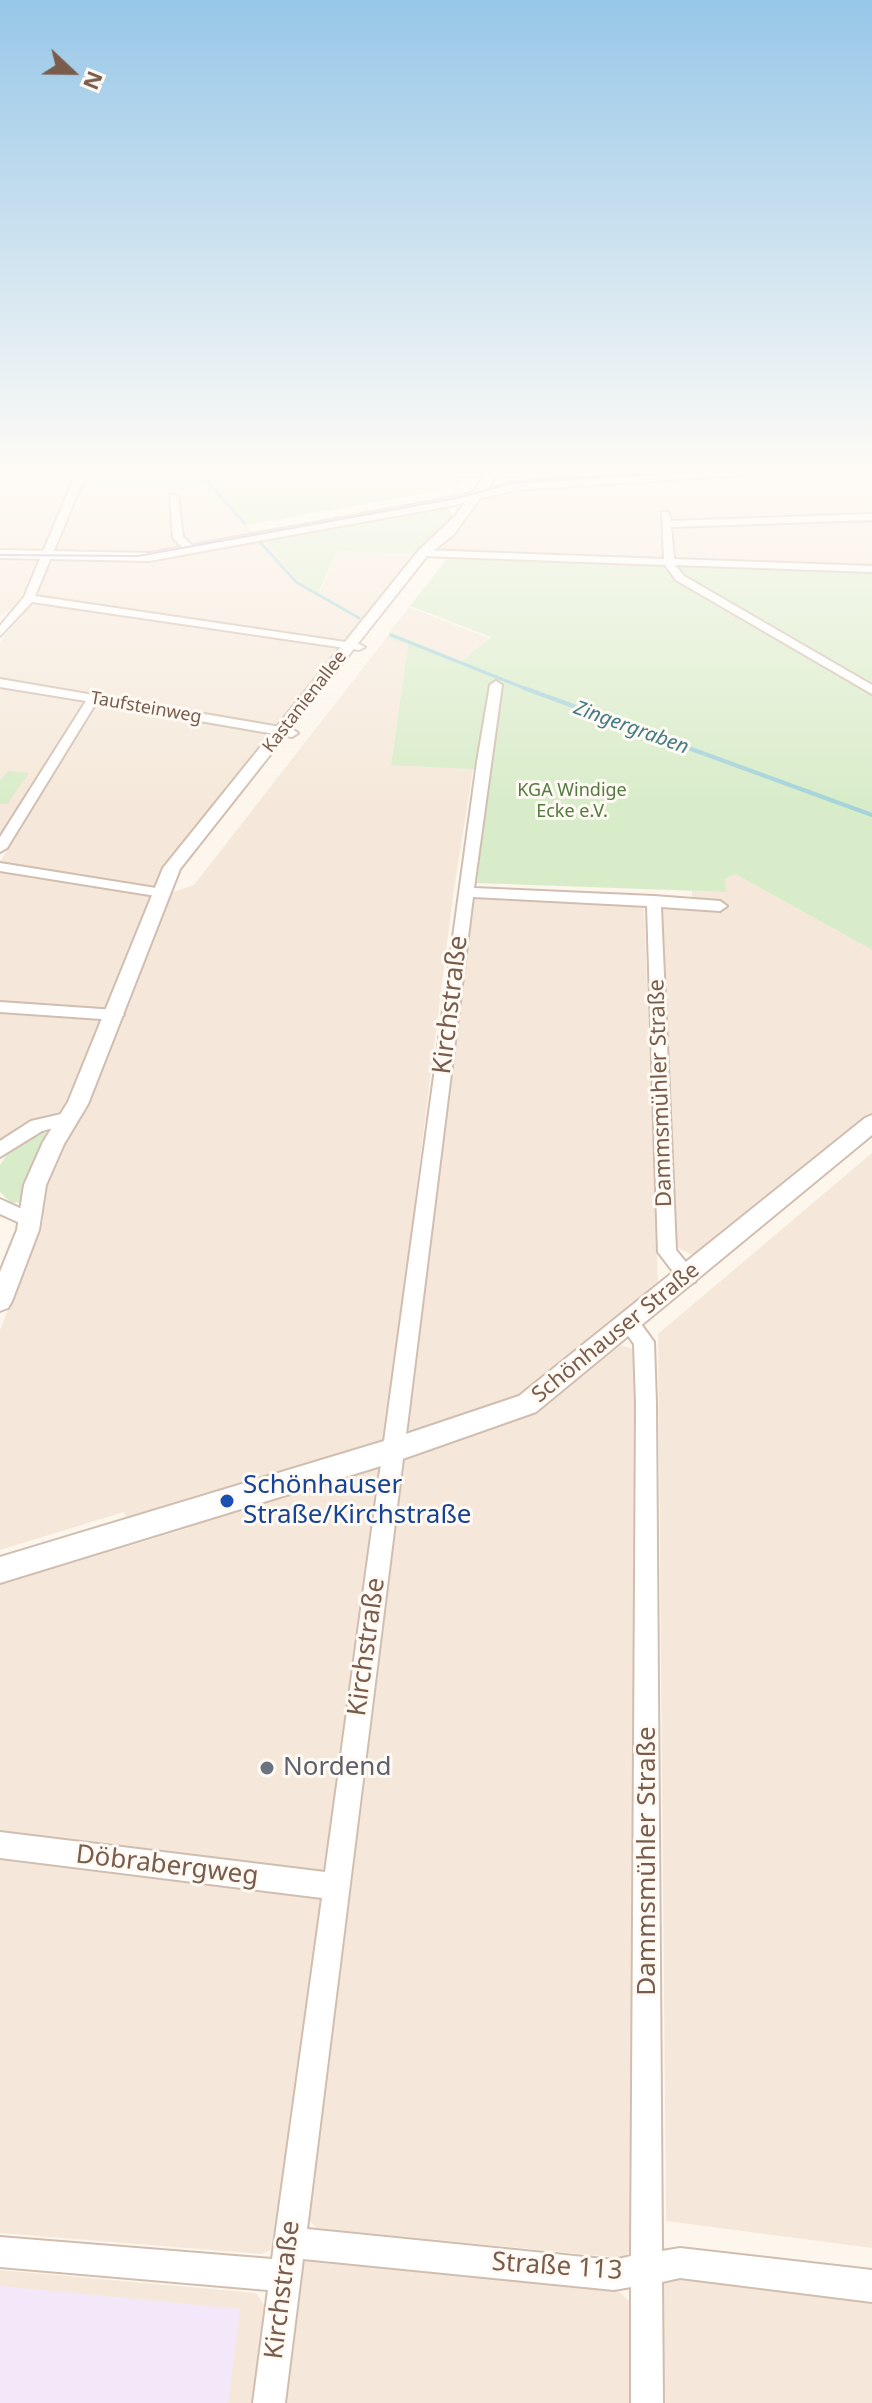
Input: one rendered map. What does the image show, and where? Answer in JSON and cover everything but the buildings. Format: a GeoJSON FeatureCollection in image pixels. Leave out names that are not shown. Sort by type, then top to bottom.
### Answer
{"type":"FeatureCollection","features":[{"type":"Feature","properties":{"kind":"street"},"geometry":{"type":"LineString","coordinates":[[0,633],[29,598],[36,583]]}},
{"type":"Feature","properties":{"kind":"street","name":"Kastanienallee"},"geometry":{"type":"LineString","coordinates":[[0,1301],[29,1220],[35,1185],[54,1142],[70,1118],[116,1015],[172,868],[287,732],[405,583]]}},
{"type":"Feature","properties":{"kind":"street"},"geometry":{"type":"LineString","coordinates":[[689,583],[872,690]]}},
{"type":"Feature","properties":{"kind":"street"},"geometry":{"type":"LineString","coordinates":[[29,598],[354,646]]}},
{"type":"Feature","properties":{"kind":"street","name":"Taufsteinweg"},"geometry":{"type":"LineString","coordinates":[[0,683],[287,732]]}},
{"type":"Feature","properties":{"kind":"street","name":"Kirchstraße"},"geometry":{"type":"LineString","coordinates":[[269,2403],[466,892],[496,685]]}},
{"type":"Feature","properties":{"kind":"street"},"geometry":{"type":"LineString","coordinates":[[0,848],[93,699]]}},
{"type":"Feature","properties":{"kind":"street"},"geometry":{"type":"LineString","coordinates":[[0,867],[162,893]]}},
{"type":"Feature","properties":{"kind":"street"},"geometry":{"type":"LineString","coordinates":[[466,892],[720,906]]}},
{"type":"Feature","properties":{"kind":"street","name":"Dammsmühler Straße"},"geometry":{"type":"LineString","coordinates":[[654,901],[667,1252],[688,1276]]}},
{"type":"Feature","properties":{"kind":"street"},"geometry":{"type":"LineString","coordinates":[[0,1007],[116,1015]]}},
{"type":"Feature","properties":{"kind":"street"},"geometry":{"type":"LineString","coordinates":[[0,1150],[37,1126],[70,1118]]}},
{"type":"Feature","properties":{"kind":"street","name":"Schönhauser Straße"},"geometry":{"type":"LineString","coordinates":[[0,1570],[394,1450],[527,1404],[688,1276],[872,1123]]}},
{"type":"Feature","properties":{"kind":"street"},"geometry":{"type":"LineString","coordinates":[[0,1206],[29,1220]]}},
{"type":"Feature","properties":{"kind":"street","name":"Dammsmühler Straße"},"geometry":{"type":"LineString","coordinates":[[629,1323],[644,1342],[646,1404],[647,2403]]}},
{"type":"Feature","properties":{"kind":"street","name":"Döbrabergweg"},"geometry":{"type":"LineString","coordinates":[[0,1845],[335,1886]]}},
{"type":"Feature","properties":{"kind":"street","name":"Straße 113"},"geometry":{"type":"LineString","coordinates":[[289,2242],[614,2275],[680,2263],[872,2286]]}},
{"type":"Feature","properties":{"kind":"street"},"geometry":{"type":"LineString","coordinates":[[0,2252],[285,2276]]}},
{"type":"Feature","properties":{"kind":"shaded area"},"geometry":{"type":"Polygon","coordinates":[[[0,583],[28,583],[16,606],[0,616],[0,583]]]}},
{"type":"Feature","properties":{"kind":"shaded area"},"geometry":{"type":"Polygon","coordinates":[[[41,583],[311,583],[320,592],[324,583],[395,583],[346,641],[34,596],[41,583]]]}},
{"type":"Feature","properties":{"kind":"shaded area"},"geometry":{"type":"Polygon","coordinates":[[[32,601],[342,648],[280,725],[273,727],[0,680],[0,642],[32,601]]]}},
{"type":"Feature","properties":{"kind":"shaded area"},"geometry":{"type":"Polygon","coordinates":[[[409,607],[489,638],[461,661],[442,654],[390,632],[409,607]]]}},
{"type":"Feature","properties":{"kind":"shaded area"},"geometry":{"type":"Polygon","coordinates":[[[387,637],[408,645],[391,764],[473,769],[453,896],[385,1440],[382,1445],[127,1523],[124,1512],[0,1550],[0,1330],[43,1221],[41,1191],[67,1132],[85,1112],[173,892],[194,885],[387,637]]]}},
{"type":"Feature","properties":{"kind":"shaded area"},"geometry":{"type":"Polygon","coordinates":[[[0,685],[87,701],[0,841],[0,685]]]}},
{"type":"Feature","properties":{"kind":"shaded area"},"geometry":{"type":"Polygon","coordinates":[[[96,702],[269,730],[275,734],[155,888],[0,862],[96,702]]]}},
{"type":"Feature","properties":{"kind":"shaded area"},"geometry":{"type":"Polygon","coordinates":[[[0,871],[154,896],[108,1009],[0,1003],[0,871]]]}},
{"type":"Feature","properties":{"kind":"shaded area"},"geometry":{"type":"Polygon","coordinates":[[[735,874],[872,950],[872,1116],[695,1256],[672,1245],[659,904],[692,905],[692,891],[726,892],[725,879],[735,874]]]}},
{"type":"Feature","properties":{"kind":"shaded area"},"geometry":{"type":"Polygon","coordinates":[[[475,896],[644,905],[658,1284],[656,1290],[522,1399],[411,1432],[408,1429],[470,900],[475,896]]]}},
{"type":"Feature","properties":{"kind":"shaded area"},"geometry":{"type":"Polygon","coordinates":[[[0,1011],[103,1018],[65,1110],[21,1125],[0,1140],[0,1011]]]}},
{"type":"Feature","properties":{"kind":"shaded area"},"geometry":{"type":"Polygon","coordinates":[[[872,1153],[872,2248],[666,2221],[658,1334],[872,1153]]]}},
{"type":"Feature","properties":{"kind":"shaded area"},"geometry":{"type":"Polygon","coordinates":[[[621,1345],[632,1349],[638,1361],[636,2247],[622,2258],[317,2228],[306,2217],[399,1462],[407,1454],[534,1412],[621,1345]]]}},
{"type":"Feature","properties":{"kind":"shaded area"},"geometry":{"type":"Polygon","coordinates":[[[376,1466],[381,1470],[328,1867],[322,1874],[0,1836],[0,1585],[188,1528],[202,1518],[376,1466]]]}},
{"type":"Feature","properties":{"kind":"shaded area"},"geometry":{"type":"Polygon","coordinates":[[[0,1856],[318,1894],[322,1900],[275,2239],[270,2250],[262,2254],[0,2233],[0,1856]]]}},
{"type":"Feature","properties":{"kind":"shaded area"},"geometry":{"type":"Polygon","coordinates":[[[309,2254],[620,2292],[629,2301],[634,2314],[634,2403],[282,2403],[301,2259],[309,2254]]]}},
{"type":"Feature","properties":{"kind":"shaded area"},"geometry":{"type":"Polygon","coordinates":[[[0,2270],[256,2293],[271,2314],[259,2403],[0,2403],[0,2270]]]}},
{"type":"Feature","properties":{"kind":"shaded area"},"geometry":{"type":"Polygon","coordinates":[[[681,2278],[872,2302],[872,2403],[660,2403],[661,2284],[681,2278]]]}},
{"type":"Feature","properties":{"kind":"shaded area"},"geometry":{"type":"Polygon","coordinates":[[[0,2286],[240,2309],[228,2403],[0,2403],[0,2286]]]}},
{"type":"Feature","properties":{"kind":"green space"},"geometry":{"type":"Polygon","coordinates":[[[304,583],[322,583],[318,593],[304,583]]]}},
{"type":"Feature","properties":{"kind":"green space","name":"KGA Windige Ecke e.V."},"geometry":{"type":"Polygon","coordinates":[[[428,583],[687,583],[872,692],[872,950],[735,874],[725,879],[726,892],[477,883],[488,770],[391,765],[408,645],[387,637],[390,632],[461,661],[491,637],[410,606],[428,583]]]}},
{"type":"Feature","properties":{"kind":"green space"},"geometry":{"type":"Polygon","coordinates":[[[691,583],[872,583],[872,688],[691,583]]]}},
{"type":"Feature","properties":{"kind":"green space"},"geometry":{"type":"Polygon","coordinates":[[[8,771],[29,773],[7,804],[0,804],[0,781],[8,771]]]}},
{"type":"Feature","properties":{"kind":"green space"},"geometry":{"type":"Polygon","coordinates":[[[40,1131],[46,1133],[21,1202],[11,1203],[0,1192],[0,1165],[11,1149],[40,1131]]]}},
{"type":"Feature","properties":{"kind":"waterway","name":"Zingergraben"},"geometry":{"type":"LineString","coordinates":[[298,583],[359,618]]}},
{"type":"Feature","properties":{"kind":"waterway","name":"Zingergraben"},"geometry":{"type":"LineString","coordinates":[[391,635],[529,690]]}},
{"type":"Feature","properties":{"kind":"waterway","name":"Zingergraben"},"geometry":{"type":"LineString","coordinates":[[524,688],[872,815]]}},
{"type":"Feature","properties":{"kind":"place","name":"Schönhauser Straße/Kirchstraße"},"geometry":{"type":"Point","coordinates":[227,1501]}},
{"type":"Feature","properties":{"kind":"place","name":"Nordend"},"geometry":{"type":"Point","coordinates":[267,1768]}}]}
